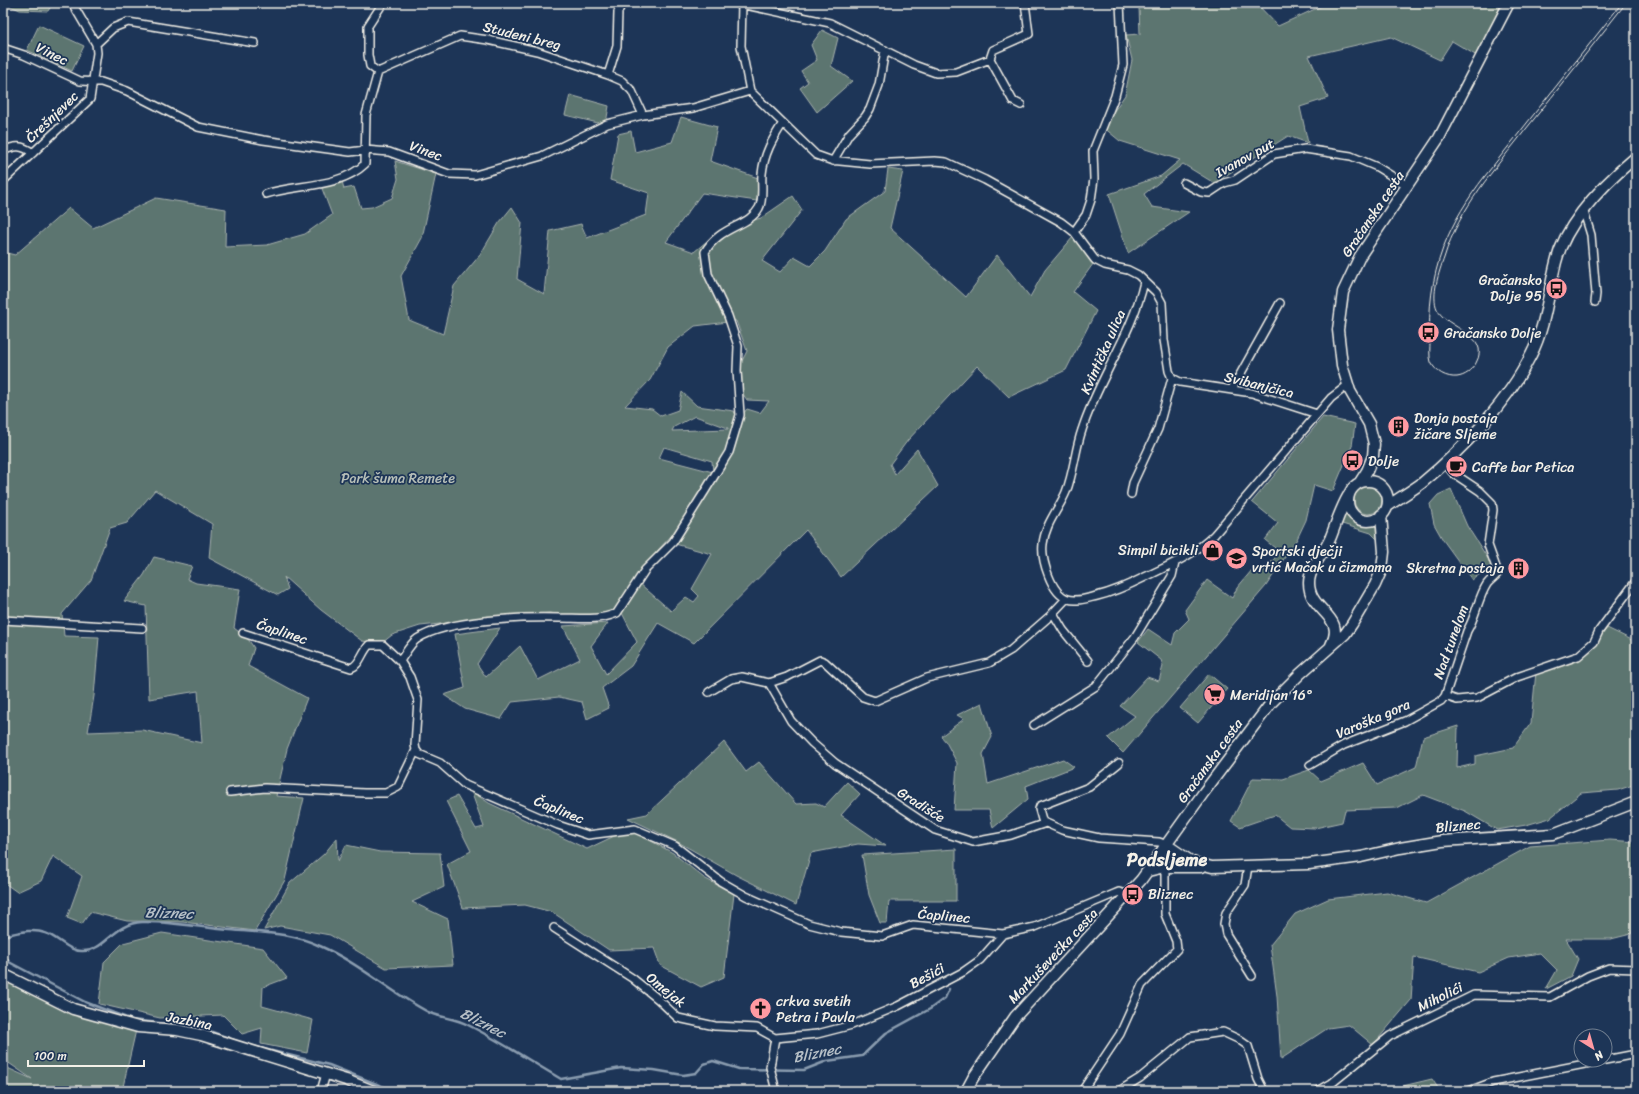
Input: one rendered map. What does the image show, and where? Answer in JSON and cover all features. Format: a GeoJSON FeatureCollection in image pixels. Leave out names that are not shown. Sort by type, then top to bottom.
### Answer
{"type":"FeatureCollection","features":[{"type":"Feature","properties":{"kind":"main road","name":"Gračanska cesta"},"geometry":{"type":"LineString","coordinates":[[1383,487],[1375,470],[1373,437],[1370,427],[1348,385],[1338,338],[1340,306],[1343,292],[1360,256],[1443,132],[1509,3]]}},
{"type":"Feature","properties":{"kind":"main road"},"geometry":{"type":"LineString","coordinates":[[1348,496],[1349,508],[1358,518],[1369,521],[1411,490],[1464,446],[1509,391],[1527,364],[1542,326],[1560,251],[1570,229],[1611,179],[1636,157]]}},
{"type":"Feature","properties":{"kind":"main road","name":"Gračanska cesta"},"geometry":{"type":"LineString","coordinates":[[1360,482],[1367,471],[1373,456]]}},
{"type":"Feature","properties":{"kind":"main road"},"geometry":{"type":"LineString","coordinates":[[1330,647],[1336,635],[1335,626],[1316,604],[1309,584],[1313,569],[1329,542],[1337,517],[1352,487],[1360,482],[1374,481],[1392,494],[1398,494],[1411,490]]}},
{"type":"Feature","properties":{"kind":"main road"},"geometry":{"type":"LineString","coordinates":[[1383,487],[1388,500],[1384,511]]}},
{"type":"Feature","properties":{"kind":"main road","name":"Gračanska cesta"},"geometry":{"type":"LineString","coordinates":[[1167,845],[1217,774],[1271,703],[1352,624],[1375,585],[1382,569],[1384,552],[1384,511]]}},
{"type":"Feature","properties":{"kind":"main road"},"geometry":{"type":"LineString","coordinates":[[1332,621],[1344,627],[1352,624]]}},
{"type":"Feature","properties":{"kind":"main road","name":"Bliznec"},"geometry":{"type":"LineString","coordinates":[[1148,871],[1165,867],[1309,864],[1361,857],[1400,848],[1442,841],[1553,834],[1636,802]]}},
{"type":"Feature","properties":{"kind":"main road","name":"Bliznec"},"geometry":{"type":"LineString","coordinates":[[1167,845],[1192,862],[1207,867]]}},
{"type":"Feature","properties":{"kind":"main road","name":"Markuševečka cesta"},"geometry":{"type":"LineString","coordinates":[[966,1091],[973,1078],[1015,1017],[1129,895],[1167,845]]}},
{"type":"Feature","properties":{"kind":"main road","name":"Jazbina"},"geometry":{"type":"LineString","coordinates":[[3,974],[73,1009],[138,1027],[177,1030],[201,1036],[326,1074],[373,1091]]}},
{"type":"Feature","properties":{"kind":"street"},"geometry":{"type":"LineString","coordinates":[[72,3],[96,44],[97,53],[91,83]]}},
{"type":"Feature","properties":{"kind":"street"},"geometry":{"type":"LineString","coordinates":[[266,194],[345,177],[366,164],[366,115],[378,72],[370,66],[368,55],[368,26],[383,3]]}},
{"type":"Feature","properties":{"kind":"street"},"geometry":{"type":"LineString","coordinates":[[608,74],[617,46],[618,12],[622,3]]}},
{"type":"Feature","properties":{"kind":"street"},"geometry":{"type":"LineString","coordinates":[[1025,3],[1029,34],[994,50],[990,59],[956,72],[936,73],[830,23],[740,4],[741,46],[750,91],[812,153],[833,161],[885,165],[918,162],[946,162],[1028,203],[1074,232],[1096,260],[1105,265],[1128,270],[1138,275],[1156,292],[1162,303],[1164,340],[1169,371],[1172,378],[1158,429],[1133,483],[1131,494]]}},
{"type":"Feature","properties":{"kind":"street"},"geometry":{"type":"LineString","coordinates":[[1074,232],[1086,215],[1091,200],[1094,178],[1093,151],[1115,96],[1123,65],[1120,3]]}},
{"type":"Feature","properties":{"kind":"street"},"geometry":{"type":"LineString","coordinates":[[96,44],[113,28],[128,22],[255,43]]}},
{"type":"Feature","properties":{"kind":"street","name":"Studeni breg"},"geometry":{"type":"LineString","coordinates":[[378,72],[460,36],[488,40],[537,52],[608,74],[629,86],[643,115]]}},
{"type":"Feature","properties":{"kind":"street","name":"Vinec"},"geometry":{"type":"LineString","coordinates":[[3,48],[24,55],[68,76],[91,83],[101,82],[127,91],[198,127],[263,140],[350,152],[365,150],[389,152],[449,174],[475,175],[542,156],[607,124],[643,115],[693,108],[750,91]]}},
{"type":"Feature","properties":{"kind":"street"},"geometry":{"type":"LineString","coordinates":[[833,161],[849,134],[870,109],[879,85],[885,50]]}},
{"type":"Feature","properties":{"kind":"street"},"geometry":{"type":"LineString","coordinates":[[990,59],[1013,101],[1020,105]]}},
{"type":"Feature","properties":{"kind":"street","name":"Črešnjevec"},"geometry":{"type":"LineString","coordinates":[[3,181],[85,105],[90,99],[92,91],[91,83]]}},
{"type":"Feature","properties":{"kind":"street"},"geometry":{"type":"LineString","coordinates":[[400,660],[416,640],[448,627],[504,619],[588,619],[617,613],[645,570],[672,542],[729,452],[741,409],[737,371],[738,346],[728,316],[708,274],[705,252],[715,238],[748,218],[760,207],[762,200],[762,174],[767,150],[783,123]]}},
{"type":"Feature","properties":{"kind":"street"},"geometry":{"type":"LineString","coordinates":[[3,151],[17,146],[23,146],[33,153]]}},
{"type":"Feature","properties":{"kind":"street","name":"Ivanov put"},"geometry":{"type":"LineString","coordinates":[[1184,183],[1201,192],[1209,193],[1224,183],[1235,180],[1274,154],[1305,149],[1352,156],[1377,167],[1408,186]]}},
{"type":"Feature","properties":{"kind":"street"},"geometry":{"type":"LineString","coordinates":[[1584,212],[1591,235],[1596,294],[1595,302]]}},
{"type":"Feature","properties":{"kind":"street","name":"Kvintička ulica"},"geometry":{"type":"LineString","coordinates":[[1066,599],[1059,592],[1048,574],[1042,552],[1043,542],[1049,523],[1066,492],[1082,429],[1130,326],[1139,302],[1144,282]]}},
{"type":"Feature","properties":{"kind":"street"},"geometry":{"type":"LineString","coordinates":[[1232,389],[1280,303]]}},
{"type":"Feature","properties":{"kind":"street","name":"Svibanjčica"},"geometry":{"type":"LineString","coordinates":[[1172,378],[1180,382],[1252,393],[1317,414]]}},
{"type":"Feature","properties":{"kind":"street"},"geometry":{"type":"LineString","coordinates":[[709,692],[731,679],[742,677],[769,683],[788,677],[820,660],[825,662],[863,697],[875,701],[927,678],[989,663],[1011,650],[1053,613],[1066,599],[1081,600],[1111,593],[1176,563],[1199,548],[1214,534],[1331,398],[1348,385]]}},
{"type":"Feature","properties":{"kind":"street","name":"Nad tunelom"},"geometry":{"type":"LineString","coordinates":[[1445,463],[1453,473],[1480,491],[1492,503],[1494,510],[1488,545],[1498,572],[1488,583],[1484,591],[1473,622],[1467,631],[1445,696],[1457,700],[1476,698],[1517,677],[1578,656],[1594,642],[1599,631],[1636,581]]}},
{"type":"Feature","properties":{"kind":"street"},"geometry":{"type":"LineString","coordinates":[[1034,725],[1096,686],[1135,637],[1172,576],[1176,563]]}},
{"type":"Feature","properties":{"kind":"street"},"geometry":{"type":"LineString","coordinates":[[1053,613],[1063,630],[1088,662]]}},
{"type":"Feature","properties":{"kind":"street"},"geometry":{"type":"LineString","coordinates":[[3,620],[142,628]]}},
{"type":"Feature","properties":{"kind":"street","name":"Čaplinec"},"geometry":{"type":"LineString","coordinates":[[243,633],[351,668],[356,665],[368,645],[383,645],[400,660],[410,677],[418,700],[415,745],[419,754],[440,763],[465,785],[558,825],[588,835],[634,829],[675,846],[720,881],[746,896],[808,924],[841,932],[882,936],[913,925],[1003,934]]}},
{"type":"Feature","properties":{"kind":"street","name":"Gradišće"},"geometry":{"type":"LineString","coordinates":[[769,683],[772,692],[791,721],[812,743],[835,763],[935,830],[973,842],[1011,835],[1043,823]]}},
{"type":"Feature","properties":{"kind":"street","name":"Varoška gora"},"geometry":{"type":"LineString","coordinates":[[1310,765],[1344,745],[1421,714],[1435,706],[1445,696]]}},
{"type":"Feature","properties":{"kind":"street"},"geometry":{"type":"LineString","coordinates":[[230,792],[265,788],[364,794],[386,793],[398,787],[416,750]]}},
{"type":"Feature","properties":{"kind":"street"},"geometry":{"type":"LineString","coordinates":[[1119,763],[1089,787],[1040,806],[1039,809],[1043,823],[1062,830],[1099,838],[1159,842],[1167,845]]}},
{"type":"Feature","properties":{"kind":"street"},"geometry":{"type":"LineString","coordinates":[[1248,866],[1245,885],[1226,913],[1224,924],[1226,934],[1252,976]]}},
{"type":"Feature","properties":{"kind":"street"},"geometry":{"type":"LineString","coordinates":[[1082,1091],[1120,1034],[1142,985],[1177,949],[1176,941],[1164,914],[1165,867]]}},
{"type":"Feature","properties":{"kind":"street"},"geometry":{"type":"LineString","coordinates":[[1003,934],[1035,927],[1114,894],[1124,893],[1129,895]]}},
{"type":"Feature","properties":{"kind":"street","name":"Omejak"},"geometry":{"type":"LineString","coordinates":[[554,928],[632,978],[658,998],[678,1018],[715,1026],[757,1028],[775,1038]]}},
{"type":"Feature","properties":{"kind":"street","name":"Bešići"},"geometry":{"type":"LineString","coordinates":[[775,1038],[817,1034],[852,1025],[898,1006],[963,972],[980,960],[1003,934]]}},
{"type":"Feature","properties":{"kind":"street","name":"Miholići"},"geometry":{"type":"LineString","coordinates":[[1318,1091],[1332,1083],[1390,1036],[1474,995],[1550,997],[1588,976],[1609,968],[1636,969]]}},
{"type":"Feature","properties":{"kind":"street"},"geometry":{"type":"LineString","coordinates":[[1118,1091],[1140,1078],[1190,1037],[1223,1032],[1238,1039],[1248,1046],[1258,1079],[1264,1091]]}},
{"type":"Feature","properties":{"kind":"street"},"geometry":{"type":"LineString","coordinates":[[775,1038],[770,1071],[776,1091]]}},
{"type":"Feature","properties":{"kind":"street"},"geometry":{"type":"LineString","coordinates":[[1469,1091],[1493,1082],[1636,1054]]}},
{"type":"Feature","properties":{"kind":"street"},"geometry":{"type":"LineString","coordinates":[[321,1091],[326,1074]]}},
{"type":"Feature","properties":{"kind":"green space"},"geometry":{"type":"Polygon","coordinates":[[[3,3],[53,3],[48,11],[20,10],[3,3]]]}},
{"type":"Feature","properties":{"kind":"green space"},"geometry":{"type":"Polygon","coordinates":[[[1155,3],[1256,3],[1278,26],[1328,3],[1502,3],[1477,56],[1452,41],[1440,60],[1391,37],[1309,56],[1328,98],[1300,107],[1308,143],[1288,136],[1214,183],[1183,164],[1144,194],[1152,207],[1189,212],[1128,253],[1109,194],[1161,176],[1180,160],[1120,141],[1103,127],[1125,95],[1132,60],[1126,35],[1140,34],[1139,7],[1155,3]]]}},
{"type":"Feature","properties":{"kind":"green space"},"geometry":{"type":"Polygon","coordinates":[[[39,25],[84,46],[72,71],[27,50],[39,25]]]}},
{"type":"Feature","properties":{"kind":"green space"},"geometry":{"type":"Polygon","coordinates":[[[822,30],[838,38],[831,66],[852,81],[817,112],[800,88],[808,82],[801,71],[817,60],[811,45],[822,30]]]}},
{"type":"Feature","properties":{"kind":"green space"},"geometry":{"type":"Polygon","coordinates":[[[570,95],[609,106],[606,123],[602,124],[565,115],[570,95]]]}},
{"type":"Feature","properties":{"kind":"green space","name":"Park šuma Remete"},"geometry":{"type":"Polygon","coordinates":[[[681,117],[717,127],[710,161],[758,178],[757,201],[702,193],[666,242],[694,252],[720,230],[761,218],[793,196],[802,210],[762,261],[780,272],[794,257],[810,266],[825,251],[846,219],[885,191],[888,169],[903,171],[890,228],[966,297],[997,255],[1030,297],[1045,270],[1073,237],[1093,264],[1073,292],[1096,311],[1066,370],[1009,397],[977,366],[908,440],[890,464],[895,474],[917,449],[938,486],[841,577],[806,530],[694,643],[658,623],[631,666],[602,688],[609,708],[587,719],[582,702],[559,697],[512,702],[501,719],[465,709],[444,695],[465,688],[455,634],[500,628],[477,664],[486,677],[520,646],[538,680],[580,659],[563,626],[608,623],[591,646],[606,674],[637,642],[622,613],[639,583],[671,611],[686,597],[694,602],[699,596],[692,589],[712,554],[675,544],[694,502],[673,534],[658,550],[617,610],[602,619],[549,613],[420,626],[392,635],[382,643],[362,641],[321,610],[284,577],[288,589],[278,595],[209,558],[212,524],[155,490],[127,523],[110,528],[91,580],[62,614],[64,636],[99,637],[94,696],[88,732],[142,730],[202,743],[198,691],[149,699],[146,606],[124,601],[144,575],[154,557],[192,566],[187,579],[196,583],[240,589],[234,628],[248,639],[254,648],[248,666],[307,698],[287,749],[276,796],[304,798],[285,880],[255,931],[183,922],[127,921],[90,912],[82,924],[67,918],[82,876],[53,856],[41,881],[17,892],[3,882],[3,252],[15,255],[69,208],[93,228],[156,198],[226,209],[225,247],[267,245],[305,234],[332,215],[321,186],[342,181],[344,189],[354,187],[361,208],[372,207],[392,198],[398,179],[395,161],[436,174],[422,238],[401,276],[409,320],[443,334],[454,286],[480,255],[499,223],[512,207],[522,223],[517,279],[544,294],[550,231],[581,224],[587,238],[646,215],[649,193],[610,180],[618,134],[631,131],[635,152],[672,142],[681,117]],[[736,321],[695,326],[668,347],[650,380],[625,406],[652,409],[661,416],[678,410],[682,392],[697,406],[734,411],[738,420],[747,409],[760,413],[769,401],[747,400],[743,394],[739,367],[747,351],[736,321]],[[695,416],[674,427],[672,431],[728,429],[695,416]],[[664,447],[659,458],[713,472],[712,461],[664,447]]]}},
{"type":"Feature","properties":{"kind":"green space"},"geometry":{"type":"Polygon","coordinates":[[[1323,417],[1355,424],[1352,446],[1333,491],[1314,485],[1306,520],[1297,539],[1266,586],[1123,753],[1108,738],[1135,716],[1120,706],[1147,677],[1159,681],[1163,666],[1161,660],[1138,642],[1148,629],[1172,645],[1175,633],[1189,619],[1185,610],[1207,580],[1232,598],[1237,588],[1252,570],[1263,572],[1280,552],[1265,540],[1278,523],[1252,502],[1323,417]]]}},
{"type":"Feature","properties":{"kind":"green space"},"geometry":{"type":"Polygon","coordinates":[[[1368,486],[1378,490],[1382,500],[1378,510],[1368,514],[1358,510],[1354,500],[1358,490],[1368,486]]]}},
{"type":"Feature","properties":{"kind":"green space"},"geometry":{"type":"Polygon","coordinates":[[[1451,489],[1467,526],[1492,565],[1472,580],[1443,540],[1434,524],[1430,504],[1438,495],[1451,489]]]}},
{"type":"Feature","properties":{"kind":"green space"},"geometry":{"type":"Polygon","coordinates":[[[1345,510],[1354,520],[1362,524],[1376,524],[1379,538],[1377,539],[1371,533],[1339,523],[1345,510]]]}},
{"type":"Feature","properties":{"kind":"green space"},"geometry":{"type":"Polygon","coordinates":[[[1607,628],[1636,642],[1636,784],[1618,790],[1581,793],[1550,818],[1526,825],[1497,830],[1465,811],[1423,795],[1397,808],[1345,810],[1342,822],[1315,828],[1290,827],[1275,815],[1240,827],[1231,821],[1253,778],[1283,779],[1309,770],[1321,781],[1363,763],[1377,785],[1416,767],[1423,737],[1458,726],[1457,768],[1475,764],[1475,756],[1513,748],[1531,723],[1536,672],[1571,663],[1592,649],[1607,628]]]}},
{"type":"Feature","properties":{"kind":"green space"},"geometry":{"type":"Polygon","coordinates":[[[1209,674],[1227,689],[1198,723],[1180,708],[1209,674]]]}},
{"type":"Feature","properties":{"kind":"green space"},"geometry":{"type":"Polygon","coordinates":[[[982,703],[992,737],[983,754],[988,784],[1063,759],[1074,767],[1026,786],[1028,799],[993,828],[989,810],[954,810],[957,763],[946,742],[941,736],[964,719],[957,715],[982,703]]]}},
{"type":"Feature","properties":{"kind":"green space"},"geometry":{"type":"Polygon","coordinates":[[[724,742],[746,772],[759,762],[796,804],[816,803],[824,807],[847,782],[860,794],[841,815],[886,846],[858,844],[811,853],[796,905],[736,875],[678,842],[628,818],[647,814],[724,742]]]}},
{"type":"Feature","properties":{"kind":"green space"},"geometry":{"type":"Polygon","coordinates":[[[471,791],[489,803],[587,849],[629,829],[673,853],[704,878],[734,894],[724,977],[701,987],[660,965],[654,948],[609,950],[552,912],[525,905],[463,908],[447,864],[471,851],[446,801],[457,796],[476,829],[484,827],[471,791]]]}},
{"type":"Feature","properties":{"kind":"green space"},"geometry":{"type":"Polygon","coordinates":[[[337,838],[338,861],[346,845],[380,852],[440,853],[444,887],[412,902],[448,919],[453,965],[386,968],[330,935],[280,926],[264,930],[290,883],[324,854],[337,838]]]}},
{"type":"Feature","properties":{"kind":"green space"},"geometry":{"type":"Polygon","coordinates":[[[1610,840],[1636,842],[1636,925],[1631,934],[1611,939],[1566,939],[1578,959],[1571,976],[1546,989],[1557,970],[1540,953],[1509,958],[1478,972],[1414,957],[1411,1000],[1373,1045],[1349,1025],[1328,1028],[1281,1059],[1277,996],[1270,945],[1295,914],[1328,899],[1387,892],[1426,903],[1530,846],[1610,840]]]}},
{"type":"Feature","properties":{"kind":"green space"},"geometry":{"type":"Polygon","coordinates":[[[956,849],[956,901],[889,901],[887,923],[880,923],[869,895],[862,855],[956,849]]]}},
{"type":"Feature","properties":{"kind":"green space"},"geometry":{"type":"Polygon","coordinates":[[[162,933],[263,948],[287,978],[263,987],[262,1006],[313,1020],[307,1053],[261,1044],[262,1028],[242,1034],[223,1015],[160,1018],[99,1004],[104,962],[123,943],[162,933]]]}},
{"type":"Feature","properties":{"kind":"green space"},"geometry":{"type":"Polygon","coordinates":[[[3,979],[136,1030],[122,1091],[3,1091],[3,1066],[32,1079],[3,1059],[3,979]]]}},
{"type":"Feature","properties":{"kind":"green space"},"geometry":{"type":"Polygon","coordinates":[[[1432,1079],[1440,1091],[1382,1091],[1432,1079]]]}},
{"type":"Feature","properties":{"kind":"waterway","name":"Bliznec"},"geometry":{"type":"LineString","coordinates":[[3,936],[35,931],[50,935],[68,947],[78,951],[83,951],[98,947],[124,927],[142,922],[153,922],[276,934],[298,938],[309,941],[334,953],[428,1012],[458,1021],[480,1031],[561,1079],[621,1068],[654,1070],[683,1075],[696,1073],[704,1064],[713,1061],[739,1069],[804,1070],[827,1061],[862,1056],[886,1033],[930,1009],[945,998],[949,989]]}},
{"type":"Feature","properties":{"kind":"waterway"},"geometry":{"type":"LineString","coordinates":[[3,953],[9,962],[85,1002],[132,1020],[168,1024],[190,1024],[245,1044]]}},
{"type":"Feature","properties":{"kind":"waterway"},"geometry":{"type":"LineString","coordinates":[[256,1047],[329,1065],[394,1091]]}},
{"type":"Feature","properties":{"kind":"tram line"},"geometry":{"type":"LineString","coordinates":[[1622,3],[1485,176],[1451,229],[1439,259],[1430,306],[1430,360],[1435,369],[1442,374],[1453,377],[1465,374],[1474,366],[1479,353],[1478,345],[1473,338],[1442,316],[1435,303],[1435,290],[1438,277],[1459,222],[1490,174],[1626,3]]}},
{"type":"Feature","properties":{"kind":"place","name":"Gračansko Dolje 95"},"geometry":{"type":"Point","coordinates":[1557,288]}},
{"type":"Feature","properties":{"kind":"place","name":"Gračansko Dolje"},"geometry":{"type":"Point","coordinates":[1429,333]}},
{"type":"Feature","properties":{"kind":"place","name":"Donja postaja žičare Sljeme"},"geometry":{"type":"Point","coordinates":[1398,426]}},
{"type":"Feature","properties":{"kind":"place","name":"Dolje"},"geometry":{"type":"Point","coordinates":[1352,461]}},
{"type":"Feature","properties":{"kind":"place","name":"Caffe bar Petica"},"geometry":{"type":"Point","coordinates":[1457,467]}},
{"type":"Feature","properties":{"kind":"place","name":"Simpil bicikli"},"geometry":{"type":"Point","coordinates":[1213,550]}},
{"type":"Feature","properties":{"kind":"place","name":"Sportski dječji vrtić Mačak u čizmama"},"geometry":{"type":"Point","coordinates":[1236,559]}},
{"type":"Feature","properties":{"kind":"place","name":"Skretna postaja"},"geometry":{"type":"Point","coordinates":[1519,568]}},
{"type":"Feature","properties":{"kind":"place","name":"Meridijan 16°"},"geometry":{"type":"Point","coordinates":[1214,695]}},
{"type":"Feature","properties":{"kind":"place","name":"Bliznec"},"geometry":{"type":"Point","coordinates":[1133,894]}},
{"type":"Feature","properties":{"kind":"place","name":"crkva svetih Petra i Pavla"},"geometry":{"type":"Point","coordinates":[760,1009]}},
{"type":"Feature","properties":{"kind":"district","name":"Podsljeme"},"geometry":{"type":"Point","coordinates":[1167,860]}}]}
